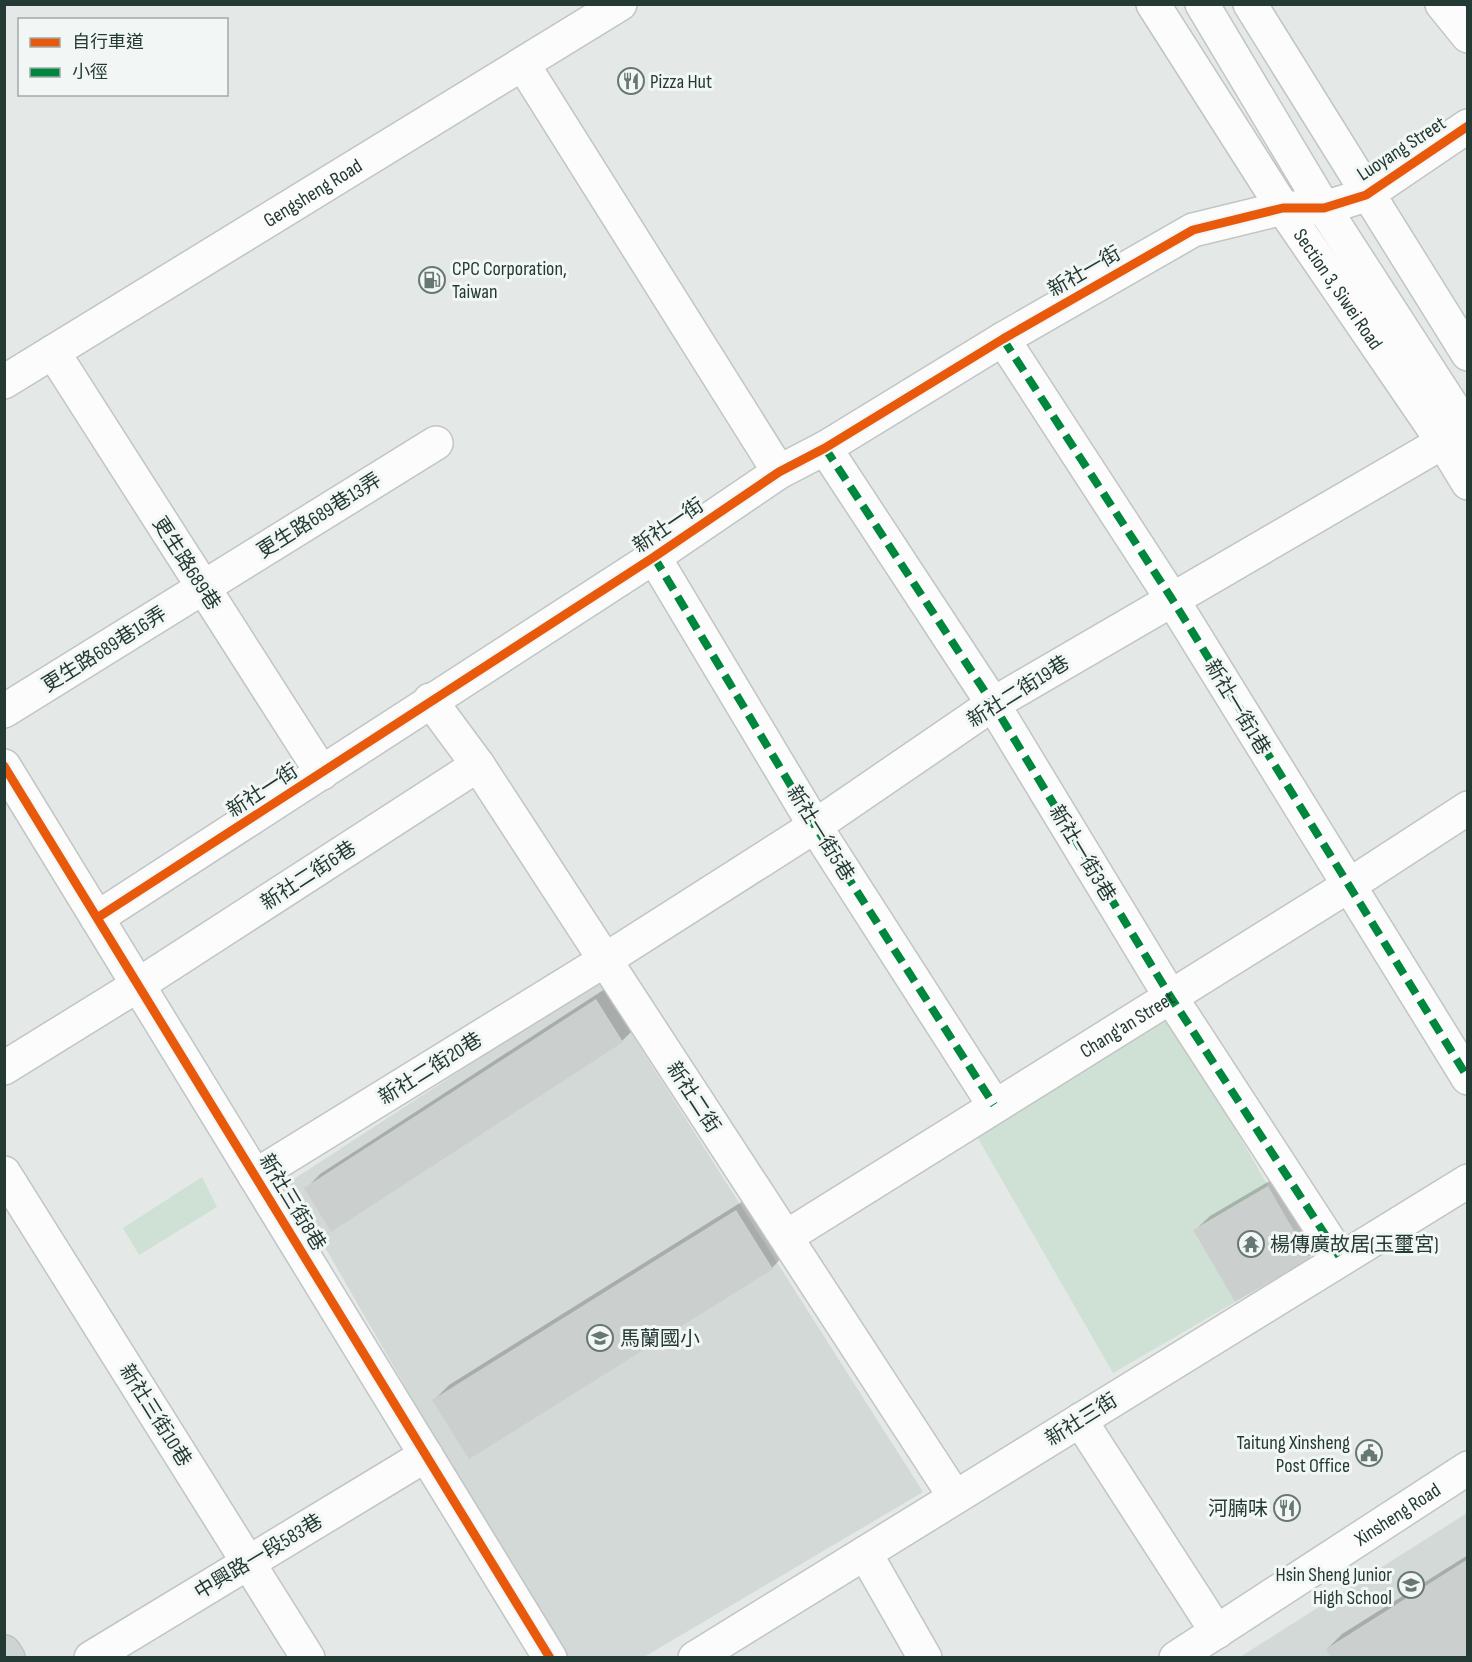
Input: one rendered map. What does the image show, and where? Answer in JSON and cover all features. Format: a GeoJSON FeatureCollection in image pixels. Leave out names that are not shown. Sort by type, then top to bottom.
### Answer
{"type":"FeatureCollection","features":[{"type":"Feature","properties":{"kind":"main road"},"geometry":{"type":"LineString","coordinates":[[4,1652],[8,1658]]}},
{"type":"Feature","properties":{"kind":"street","name":"Gengsheng Road"},"geometry":{"type":"LineString","coordinates":[[4,382],[524,66],[620,4]]}},
{"type":"Feature","properties":{"kind":"street","name":"Section 3, Siwei Road"},"geometry":{"type":"LineString","coordinates":[[1153,4],[1283,208],[1455,437]]}},
{"type":"Feature","properties":{"kind":"street","name":"Section 3, Siwei Road"},"geometry":{"type":"LineString","coordinates":[[1202,4],[1324,208],[1455,437],[1467,483]]}},
{"type":"Feature","properties":{"kind":"street"},"geometry":{"type":"LineString","coordinates":[[1250,4],[1366,195],[1467,354]]}},
{"type":"Feature","properties":{"kind":"street"},"geometry":{"type":"LineString","coordinates":[[1442,4],[1467,36]]}},
{"type":"Feature","properties":{"kind":"street"},"geometry":{"type":"LineString","coordinates":[[524,66],[779,472]]}},
{"type":"Feature","properties":{"kind":"street","name":"Luoyang Street"},"geometry":{"type":"LineString","coordinates":[[1283,208],[1324,208],[1366,195],[1467,126]]}},
{"type":"Feature","properties":{"kind":"street","name":"新社一街"},"geometry":{"type":"LineString","coordinates":[[97,918],[322,773],[430,700],[654,557],[779,472],[1193,230],[1283,208]]}},
{"type":"Feature","properties":{"kind":"street","name":"新社一街1巷"},"geometry":{"type":"LineString","coordinates":[[1003,339],[1172,599],[1467,1078]]}},
{"type":"Feature","properties":{"kind":"street","name":"更生路689巷"},"geometry":{"type":"LineString","coordinates":[[53,352],[322,773]]}},
{"type":"Feature","properties":{"kind":"street","name":"新社二街19巷"},"geometry":{"type":"LineString","coordinates":[[605,960],[815,826],[993,704],[1455,437]]}},
{"type":"Feature","properties":{"kind":"street","name":"更生路689巷13弄"},"geometry":{"type":"LineString","coordinates":[[203,588],[436,443]]}},
{"type":"Feature","properties":{"kind":"street","name":"新社一街3巷"},"geometry":{"type":"LineString","coordinates":[[825,447],[993,704],[1170,996],[1341,1259]]}},
{"type":"Feature","properties":{"kind":"street","name":"新社一街5巷"},"geometry":{"type":"LineString","coordinates":[[654,557],[815,826],[994,1105]]}},
{"type":"Feature","properties":{"kind":"street","name":"更生路689巷16弄"},"geometry":{"type":"LineString","coordinates":[[4,711],[203,588]]}},
{"type":"Feature","properties":{"kind":"street","name":"新社二街"},"geometry":{"type":"LineString","coordinates":[[430,700],[478,765],[955,1497]]}},
{"type":"Feature","properties":{"kind":"street","name":"新社二街6巷"},"geometry":{"type":"LineString","coordinates":[[4,1068],[138,985],[478,765]]}},
{"type":"Feature","properties":{"kind":"street","name":"新社三街8巷"},"geometry":{"type":"LineString","coordinates":[[4,766],[550,1658]]}},
{"type":"Feature","properties":{"kind":"street","name":"Chang'an Street"},"geometry":{"type":"LineString","coordinates":[[786,1237],[1348,886],[1467,808]]}},
{"type":"Feature","properties":{"kind":"street","name":"新社二街20巷"},"geometry":{"type":"LineString","coordinates":[[255,1176],[605,960]]}},
{"type":"Feature","properties":{"kind":"street","name":"新社三街10巷"},"geometry":{"type":"LineString","coordinates":[[4,1173],[308,1658]]}},
{"type":"Feature","properties":{"kind":"street","name":"新社三街"},"geometry":{"type":"LineString","coordinates":[[695,1658],[1467,1181]]}},
{"type":"Feature","properties":{"kind":"street"},"geometry":{"type":"LineString","coordinates":[[1080,1420],[1217,1632]]}},
{"type":"Feature","properties":{"kind":"street","name":"中興路一段583巷"},"geometry":{"type":"LineString","coordinates":[[91,1658],[426,1455]]}},
{"type":"Feature","properties":{"kind":"street","name":"Xinsheng Road"},"geometry":{"type":"LineString","coordinates":[[1176,1658],[1467,1468]]}},
{"type":"Feature","properties":{"kind":"street"},"geometry":{"type":"LineString","coordinates":[[865,1553],[925,1658]]}},
{"type":"Feature","properties":{"kind":"shaded area","name":"馬蘭國小"},"geometry":{"type":"Polygon","coordinates":[[[598,981],[923,1492],[644,1657],[561,1657],[288,1183],[598,981]]]}},
{"type":"Feature","properties":{"kind":"shaded area","name":"Hsin Sheng Junior High School"},"geometry":{"type":"Polygon","coordinates":[[[1467,1513],[1467,1657],[1240,1657],[1467,1513]]]}},
{"type":"Feature","properties":{"kind":"green space"},"geometry":{"type":"Polygon","coordinates":[[[1171,1018],[1268,1186],[1193,1230],[1235,1302],[1113,1373],[975,1133],[1171,1018]]]}},
{"type":"Feature","properties":{"kind":"green space"},"geometry":{"type":"Polygon","coordinates":[[[202,1177],[217,1207],[139,1255],[123,1228],[202,1177]]]}},
{"type":"Feature","properties":{"kind":"building"},"geometry":{"type":"Polygon","coordinates":[[[596,999],[623,1042],[331,1232],[304,1188],[596,999]]]}},
{"type":"Feature","properties":{"kind":"building","name":"楊傳廣故居(玉璽宮)"},"geometry":{"type":"Polygon","coordinates":[[[1268,1186],[1310,1259],[1235,1302],[1193,1230],[1268,1186]]]}},
{"type":"Feature","properties":{"kind":"building"},"geometry":{"type":"Polygon","coordinates":[[[736,1210],[773,1269],[469,1459],[432,1400],[736,1210]]]}},
{"type":"Feature","properties":{"kind":"building"},"geometry":{"type":"Polygon","coordinates":[[[1468,1559],[1468,1658],[1331,1658],[1326,1649],[1468,1559]]]}},
{"type":"Feature","properties":{"kind":"marked path"},"geometry":{"type":"LineString","coordinates":[[1003,339],[1172,599],[1468,1078]]}},
{"type":"Feature","properties":{"kind":"marked path"},"geometry":{"type":"LineString","coordinates":[[825,448],[993,704],[1170,996],[1341,1259]]}},
{"type":"Feature","properties":{"kind":"marked path"},"geometry":{"type":"LineString","coordinates":[[654,557],[815,826],[994,1105]]}},
{"type":"Feature","properties":{"kind":"cycle path"},"geometry":{"type":"LineString","coordinates":[[97,918],[654,557],[779,472],[825,448],[1003,339],[1193,230],[1283,208],[1324,208],[1366,195],[1468,126]]}},
{"type":"Feature","properties":{"kind":"cycle path"},"geometry":{"type":"LineString","coordinates":[[4,766],[550,1658]]}},
{"type":"Feature","properties":{"kind":"place","name":"Pizza Hut"},"geometry":{"type":"Point","coordinates":[631,81]}},
{"type":"Feature","properties":{"kind":"place","name":"CPC Corporation, Taiwan"},"geometry":{"type":"Point","coordinates":[432,280]}},
{"type":"Feature","properties":{"kind":"place","name":"楊傳廣故居(玉璽宮)"},"geometry":{"type":"Point","coordinates":[1251,1244]}},
{"type":"Feature","properties":{"kind":"place","name":"馬蘭國小"},"geometry":{"type":"Point","coordinates":[600,1338]}},
{"type":"Feature","properties":{"kind":"place","name":"Taitung Xinsheng Post Office"},"geometry":{"type":"Point","coordinates":[1369,1453]}},
{"type":"Feature","properties":{"kind":"place","name":"河腩味"},"geometry":{"type":"Point","coordinates":[1287,1508]}},
{"type":"Feature","properties":{"kind":"place","name":"Hsin Sheng Junior High School"},"geometry":{"type":"Point","coordinates":[1411,1585]}}]}
